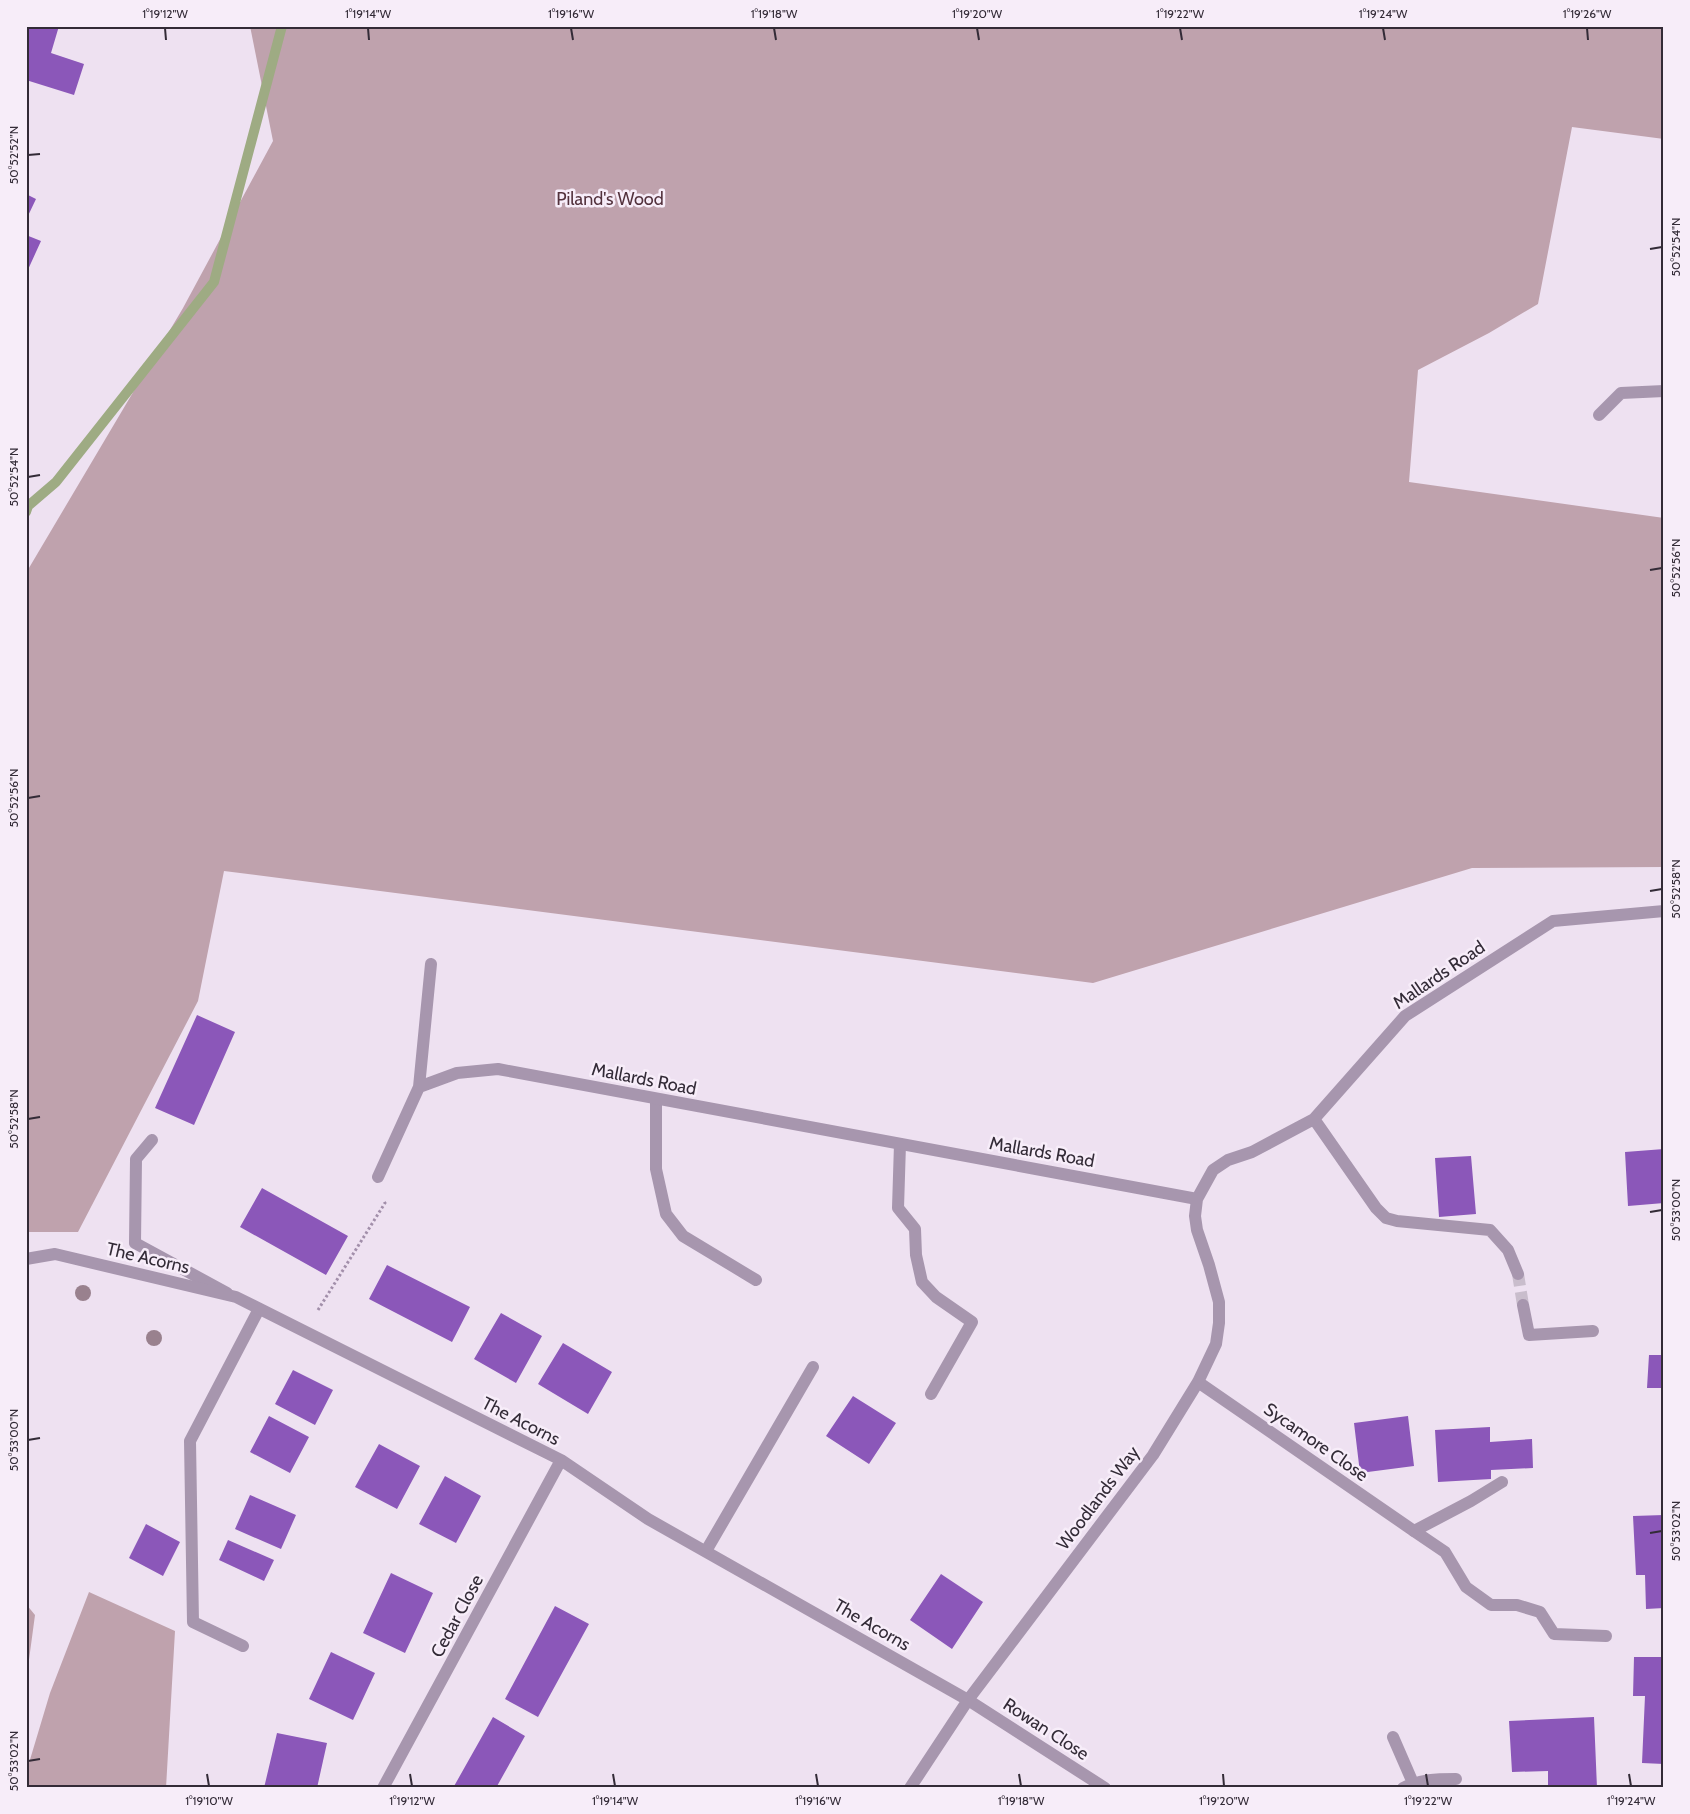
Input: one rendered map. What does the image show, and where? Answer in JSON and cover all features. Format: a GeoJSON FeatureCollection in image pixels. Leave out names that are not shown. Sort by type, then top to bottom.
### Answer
{"type":"FeatureCollection","features":[{"type":"Feature","properties":{"kind":"street"},"geometry":{"type":"LineString","coordinates":[[1599,416],[1620,393],[1664,391]]}},
{"type":"Feature","properties":{"kind":"street","name":"Mallards Road"},"geometry":{"type":"LineString","coordinates":[[419,1087],[457,1072],[498,1069],[1196,1199],[1213,1170],[1228,1160],[1252,1152],[1314,1118],[1405,1016],[1553,921],[1664,911]]}},
{"type":"Feature","properties":{"kind":"street"},"geometry":{"type":"LineString","coordinates":[[378,1177],[419,1087],[431,964]]}},
{"type":"Feature","properties":{"kind":"street"},"geometry":{"type":"LineString","coordinates":[[656,1099],[656,1169],[666,1214],[683,1236],[756,1280]]}},
{"type":"Feature","properties":{"kind":"street"},"geometry":{"type":"LineString","coordinates":[[1314,1118],[1361,1187],[1386,1218],[1397,1221],[1490,1230],[1508,1250],[1518,1274]]}},
{"type":"Feature","properties":{"kind":"street"},"geometry":{"type":"LineString","coordinates":[[152,1140],[136,1159],[134,1243],[236,1297]]}},
{"type":"Feature","properties":{"kind":"street"},"geometry":{"type":"LineString","coordinates":[[900,1144],[898,1208],[915,1229],[916,1255],[922,1282],[936,1297],[972,1322],[931,1394]]}},
{"type":"Feature","properties":{"kind":"street","name":"Woodlands Way"},"geometry":{"type":"LineString","coordinates":[[910,1788],[968,1700],[1153,1454],[1198,1382],[1216,1344],[1219,1302],[1210,1264],[1197,1230],[1195,1216],[1196,1199]]}},
{"type":"Feature","properties":{"kind":"street","name":"The Acorns"},"geometry":{"type":"LineString","coordinates":[[26,1259],[55,1254],[236,1297],[561,1460],[648,1519],[968,1700]]}},
{"type":"Feature","properties":{"kind":"street"},"geometry":{"type":"LineString","coordinates":[[1523,1305],[1529,1335],[1593,1332]]}},
{"type":"Feature","properties":{"kind":"street"},"geometry":{"type":"LineString","coordinates":[[243,1646],[193,1622],[190,1441],[259,1308]]}},
{"type":"Feature","properties":{"kind":"street"},"geometry":{"type":"LineString","coordinates":[[706,1551],[813,1367]]}},
{"type":"Feature","properties":{"kind":"street","name":"Sycamore Close"},"geometry":{"type":"LineString","coordinates":[[1198,1382],[1445,1552],[1466,1587],[1491,1605],[1516,1605],[1540,1612],[1554,1634],[1606,1636]]}},
{"type":"Feature","properties":{"kind":"street","name":"Cedar Close"},"geometry":{"type":"LineString","coordinates":[[383,1788],[561,1460]]}},
{"type":"Feature","properties":{"kind":"street"},"geometry":{"type":"LineString","coordinates":[[1414,1531],[1471,1501],[1502,1482]]}},
{"type":"Feature","properties":{"kind":"street","name":"Rowan Close"},"geometry":{"type":"LineString","coordinates":[[968,1700],[1105,1788]]}},
{"type":"Feature","properties":{"kind":"street"},"geometry":{"type":"LineString","coordinates":[[1392,1737],[1408,1785],[1436,1779],[1456,1779]]}},
{"type":"Feature","properties":{"kind":"path"},"geometry":{"type":"LineString","coordinates":[[305,1332],[385,1203],[378,1177]]}},
{"type":"Feature","properties":{"kind":"green space","name":"Piland's Wood"},"geometry":{"type":"Polygon","coordinates":[[[250,26],[1664,26],[1664,139],[1572,127],[1538,304],[1489,333],[1418,370],[1409,482],[1664,518],[1664,867],[1472,868],[1093,983],[224,871],[198,1001],[78,1232],[26,1232],[26,573],[183,308],[273,141],[250,26]]]}},
{"type":"Feature","properties":{"kind":"green space"},"geometry":{"type":"Polygon","coordinates":[[[89,1592],[175,1631],[166,1788],[26,1788],[26,1773],[50,1693],[89,1592]]]}},
{"type":"Feature","properties":{"kind":"green space"},"geometry":{"type":"Polygon","coordinates":[[[26,1604],[35,1615],[26,1682],[26,1604]]]}},
{"type":"Feature","properties":{"kind":"building"},"geometry":{"type":"Polygon","coordinates":[[[26,26],[59,26],[51,53],[84,64],[74,95],[26,80],[26,26]]]}},
{"type":"Feature","properties":{"kind":"building"},"geometry":{"type":"Polygon","coordinates":[[[26,194],[36,199],[26,220],[26,194]]]}},
{"type":"Feature","properties":{"kind":"building"},"geometry":{"type":"Polygon","coordinates":[[[26,235],[41,241],[26,274],[26,235]]]}},
{"type":"Feature","properties":{"kind":"building"},"geometry":{"type":"Polygon","coordinates":[[[197,1015],[235,1032],[194,1125],[155,1108],[197,1015]]]}},
{"type":"Feature","properties":{"kind":"building"},"geometry":{"type":"Polygon","coordinates":[[[1664,1149],[1664,1203],[1628,1206],[1625,1152],[1664,1149]]]}},
{"type":"Feature","properties":{"kind":"building"},"geometry":{"type":"Polygon","coordinates":[[[1471,1156],[1476,1214],[1439,1217],[1435,1158],[1471,1156]]]}},
{"type":"Feature","properties":{"kind":"building"},"geometry":{"type":"Polygon","coordinates":[[[262,1188],[348,1236],[326,1275],[240,1227],[262,1188]]]}},
{"type":"Feature","properties":{"kind":"building"},"geometry":{"type":"Polygon","coordinates":[[[387,1265],[470,1307],[452,1342],[369,1299],[387,1265]]]}},
{"type":"Feature","properties":{"kind":"building"},"geometry":{"type":"Polygon","coordinates":[[[501,1313],[542,1336],[516,1383],[474,1359],[501,1313]]]}},
{"type":"Feature","properties":{"kind":"building"},"geometry":{"type":"Polygon","coordinates":[[[563,1343],[612,1372],[588,1414],[538,1384],[563,1343]]]}},
{"type":"Feature","properties":{"kind":"building"},"geometry":{"type":"Polygon","coordinates":[[[1649,1355],[1664,1355],[1664,1388],[1647,1388],[1649,1355]]]}},
{"type":"Feature","properties":{"kind":"building"},"geometry":{"type":"Polygon","coordinates":[[[293,1370],[333,1390],[315,1425],[275,1404],[293,1370]]]}},
{"type":"Feature","properties":{"kind":"building"},"geometry":{"type":"Polygon","coordinates":[[[853,1396],[896,1423],[869,1464],[826,1436],[853,1396]]]}},
{"type":"Feature","properties":{"kind":"building"},"geometry":{"type":"Polygon","coordinates":[[[269,1416],[309,1437],[290,1473],[250,1452],[269,1416]]]}},
{"type":"Feature","properties":{"kind":"building"},"geometry":{"type":"Polygon","coordinates":[[[1408,1416],[1414,1466],[1360,1473],[1354,1423],[1408,1416]]]}},
{"type":"Feature","properties":{"kind":"building"},"geometry":{"type":"Polygon","coordinates":[[[1490,1427],[1490,1442],[1532,1439],[1533,1468],[1491,1470],[1491,1479],[1438,1482],[1435,1430],[1490,1427]]]}},
{"type":"Feature","properties":{"kind":"building"},"geometry":{"type":"Polygon","coordinates":[[[379,1444],[420,1466],[397,1509],[355,1487],[379,1444]]]}},
{"type":"Feature","properties":{"kind":"building"},"geometry":{"type":"Polygon","coordinates":[[[445,1476],[481,1496],[456,1543],[419,1524],[445,1476]]]}},
{"type":"Feature","properties":{"kind":"building"},"geometry":{"type":"Polygon","coordinates":[[[250,1495],[296,1515],[281,1549],[235,1529],[250,1495]]]}},
{"type":"Feature","properties":{"kind":"building"},"geometry":{"type":"Polygon","coordinates":[[[1664,1515],[1664,1608],[1646,1609],[1645,1575],[1636,1575],[1633,1516],[1664,1515]]]}},
{"type":"Feature","properties":{"kind":"building"},"geometry":{"type":"Polygon","coordinates":[[[146,1524],[180,1542],[163,1576],[129,1558],[146,1524]]]}},
{"type":"Feature","properties":{"kind":"building"},"geometry":{"type":"Polygon","coordinates":[[[228,1540],[274,1560],[264,1581],[219,1560],[228,1540]]]}},
{"type":"Feature","properties":{"kind":"building"},"geometry":{"type":"Polygon","coordinates":[[[391,1573],[433,1593],[405,1653],[363,1633],[391,1573]]]}},
{"type":"Feature","properties":{"kind":"building"},"geometry":{"type":"Polygon","coordinates":[[[941,1574],[983,1602],[952,1649],[910,1620],[941,1574]]]}},
{"type":"Feature","properties":{"kind":"building"},"geometry":{"type":"Polygon","coordinates":[[[555,1606],[589,1624],[538,1717],[505,1699],[555,1606]]]}},
{"type":"Feature","properties":{"kind":"building"},"geometry":{"type":"Polygon","coordinates":[[[331,1652],[375,1673],[353,1720],[309,1699],[331,1652]]]}},
{"type":"Feature","properties":{"kind":"building"},"geometry":{"type":"Polygon","coordinates":[[[1634,1657],[1664,1657],[1664,1764],[1642,1763],[1645,1696],[1633,1696],[1634,1657]]]}},
{"type":"Feature","properties":{"kind":"building"},"geometry":{"type":"Polygon","coordinates":[[[493,1717],[525,1736],[496,1788],[453,1788],[493,1717]]]}},
{"type":"Feature","properties":{"kind":"building"},"geometry":{"type":"Polygon","coordinates":[[[1594,1717],[1597,1788],[1548,1788],[1548,1771],[1512,1772],[1509,1721],[1594,1717]]]}},
{"type":"Feature","properties":{"kind":"building"},"geometry":{"type":"Polygon","coordinates":[[[277,1733],[327,1743],[317,1788],[264,1788],[277,1733]]]}},
{"type":"Feature","properties":{"kind":"waterway"},"geometry":{"type":"LineString","coordinates":[[26,512],[28,506],[56,482],[214,282],[282,26]]}},
{"type":"Feature","properties":{"kind":"tunnel"},"geometry":{"type":"LineString","coordinates":[[1518,1274],[1523,1305]]}}]}
